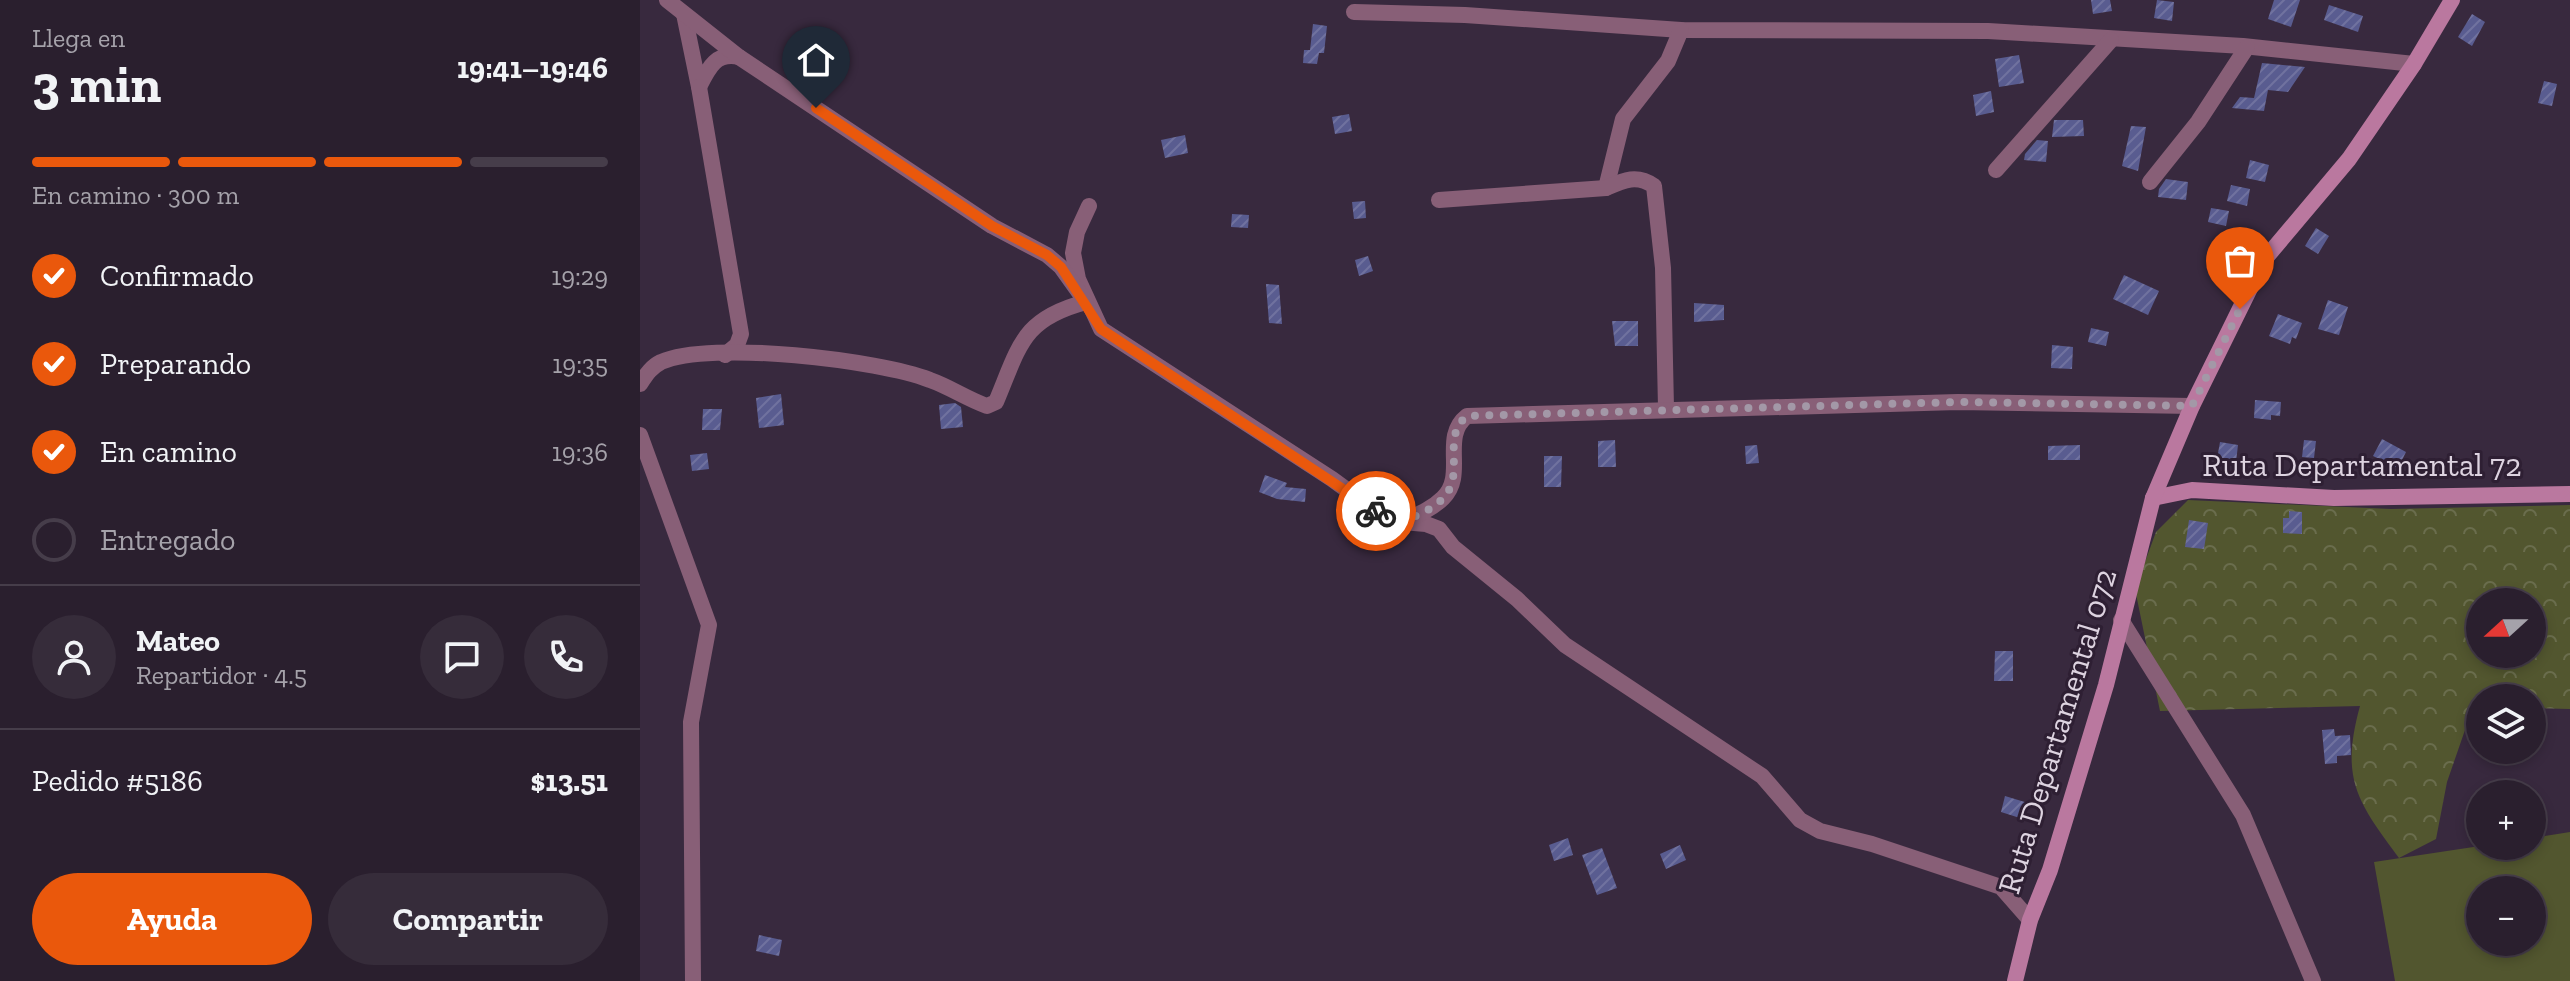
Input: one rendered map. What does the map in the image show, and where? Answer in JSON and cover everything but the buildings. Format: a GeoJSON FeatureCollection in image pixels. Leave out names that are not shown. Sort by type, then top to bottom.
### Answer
{"type":"FeatureCollection","features":[{"type":"Feature","properties":{"kind":"main road","name":"Ruta Departamental 072"},"geometry":{"type":"LineString","coordinates":[[2015,981],[2030,920],[2055,856],[2106,685],[2153,498],[2192,406],[2264,260],[2349,159],[2414,64],[2452,0]]}},
{"type":"Feature","properties":{"kind":"main road","name":"Ruta Departamental 72"},"geometry":{"type":"LineString","coordinates":[[2153,498],[2206,490],[2334,498],[2570,494]]}},
{"type":"Feature","properties":{"kind":"street"},"geometry":{"type":"LineString","coordinates":[[667,0],[739,57],[992,226],[1047,255],[1061,267],[1101,329],[1373,509],[1402,522],[1426,524],[1439,529],[1453,547],[1517,599],[1565,645],[1762,776],[1800,820],[1820,831],[2001,887],[2030,920]]}},
{"type":"Feature","properties":{"kind":"street"},"geometry":{"type":"LineString","coordinates":[[1354,12],[1465,15],[1681,30],[1988,31],[2247,47],[2414,64]]}},
{"type":"Feature","properties":{"kind":"street"},"geometry":{"type":"LineString","coordinates":[[684,14],[741,334],[737,345],[725,355]]}},
{"type":"Feature","properties":{"kind":"street"},"geometry":{"type":"LineString","coordinates":[[1606,188],[1623,119],[1668,61],[1681,30]]}},
{"type":"Feature","properties":{"kind":"street"},"geometry":{"type":"LineString","coordinates":[[1996,170],[2111,40]]}},
{"type":"Feature","properties":{"kind":"street"},"geometry":{"type":"LineString","coordinates":[[2150,182],[2198,122],[2247,47]]}},
{"type":"Feature","properties":{"kind":"street"},"geometry":{"type":"LineString","coordinates":[[699,87],[716,59],[726,54],[739,57]]}},
{"type":"Feature","properties":{"kind":"street"},"geometry":{"type":"LineString","coordinates":[[1439,200],[1606,188],[1630,178],[1644,179],[1654,186],[1663,268],[1666,408]]}},
{"type":"Feature","properties":{"kind":"street"},"geometry":{"type":"LineString","coordinates":[[1086,302],[1073,253],[1077,232],[1089,206]]}},
{"type":"Feature","properties":{"kind":"street"},"geometry":{"type":"LineString","coordinates":[[640,384],[651,368],[662,362],[707,354],[864,362],[930,380],[987,406],[996,402],[1028,330],[1050,313],[1086,302]]}},
{"type":"Feature","properties":{"kind":"street"},"geometry":{"type":"LineString","coordinates":[[1402,522],[1430,509],[1446,496],[1455,476],[1453,437],[1459,422],[1467,416],[1958,402],[2192,406]]}},
{"type":"Feature","properties":{"kind":"street"},"geometry":{"type":"LineString","coordinates":[[640,435],[709,625],[691,722],[693,981]]}},
{"type":"Feature","properties":{"kind":"street"},"geometry":{"type":"LineString","coordinates":[[2121,620],[2243,815],[2313,981]]}},
{"type":"Feature","properties":{"kind":"green space"},"geometry":{"type":"Polygon","coordinates":[[[2188,500],[2391,509],[2570,505],[2570,709],[2546,708],[2546,684],[2466,684],[2466,729],[2447,782],[2436,839],[2399,858],[2372,820],[2356,788],[2352,753],[2360,706],[2160,711],[2135,589],[2156,532],[2188,500]]]}},
{"type":"Feature","properties":{"kind":"green space"},"geometry":{"type":"Polygon","coordinates":[[[2570,832],[2570,981],[2395,981],[2374,862],[2466,848],[2466,860],[2546,860],[2546,836],[2570,832]]]}},
{"type":"Feature","properties":{"kind":"way so far"},"geometry":{"type":"LineString","coordinates":[[1376,511],[1402,522],[1430,509],[1446,496],[1455,476],[1453,437],[1459,422],[1467,416],[1958,402],[2192,406],[2240,309]]}},
{"type":"Feature","properties":{"kind":"route"},"geometry":{"type":"LineString","coordinates":[[816,108],[943,190],[992,226],[1047,255],[1061,267],[1101,329],[1332,479],[1376,511]]}}]}
